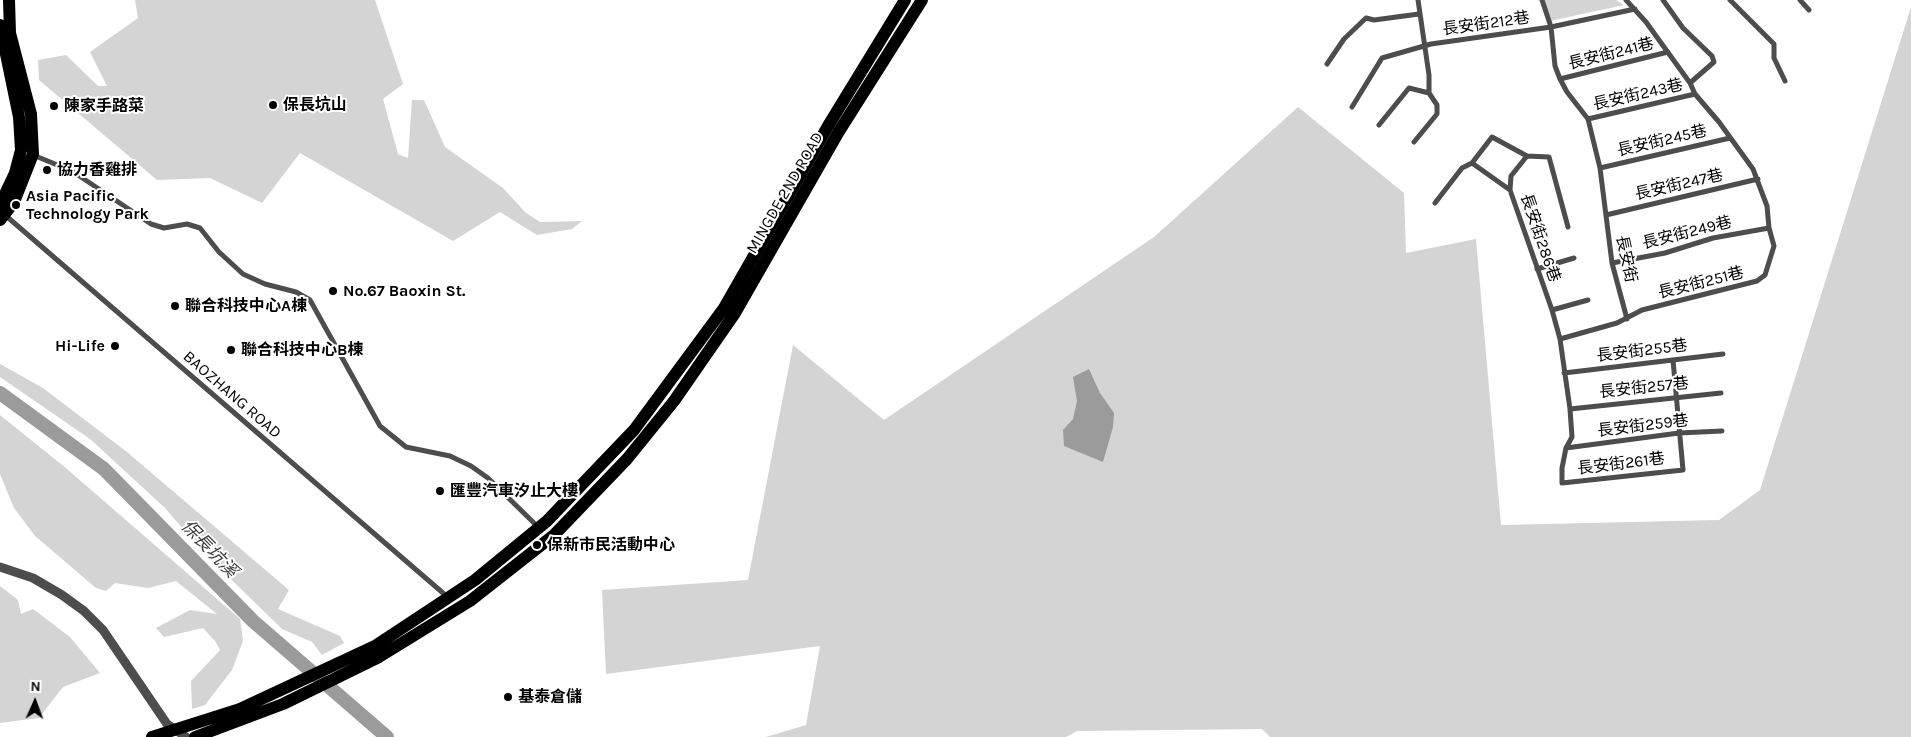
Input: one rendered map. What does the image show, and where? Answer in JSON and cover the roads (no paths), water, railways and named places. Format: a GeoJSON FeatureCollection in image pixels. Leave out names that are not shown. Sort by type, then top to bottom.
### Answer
{"type":"FeatureCollection","features":[{"type":"Feature","properties":{"kind":"main road"},"geometry":{"type":"LineString","coordinates":[[2,213],[26,176],[33,154],[31,114],[10,33],[9,0]]}},
{"type":"Feature","properties":{"kind":"main road","name":"MINGDE 2ND ROAD"},"geometry":{"type":"LineString","coordinates":[[152,737],[240,709],[357,656],[405,628],[505,557],[547,521],[623,443],[724,308],[828,126],[905,0]]}},
{"type":"Feature","properties":{"kind":"main road","name":"MINGDE 2ND ROAD"},"geometry":{"type":"LineString","coordinates":[[195,737],[283,704],[348,673],[410,639],[470,601],[554,535],[627,459],[674,401],[735,313],[838,133],[922,0]]}},
{"type":"Feature","properties":{"kind":"main road"},"geometry":{"type":"LineString","coordinates":[[0,25],[19,117],[21,150],[2,213]]}},
{"type":"Feature","properties":{"kind":"street"},"geometry":{"type":"LineString","coordinates":[[1414,142],[1437,114],[1437,105],[1429,93],[1429,75],[1418,0]]}},
{"type":"Feature","properties":{"kind":"street","name":"長安街"},"geometry":{"type":"LineString","coordinates":[[1542,0],[1550,27],[1555,66],[1560,79],[1588,119],[1600,168],[1612,263],[1627,319]]}},
{"type":"Feature","properties":{"kind":"street"},"geometry":{"type":"LineString","coordinates":[[1626,0],[1636,9],[1668,52],[1690,83],[1694,94],[1730,138],[1758,179],[1767,206],[1769,228]]}},
{"type":"Feature","properties":{"kind":"street"},"geometry":{"type":"LineString","coordinates":[[1663,0],[1682,28],[1712,56],[1714,62],[1690,83]]}},
{"type":"Feature","properties":{"kind":"street"},"geometry":{"type":"LineString","coordinates":[[1730,0],[1774,44],[1774,58],[1785,81]]}},
{"type":"Feature","properties":{"kind":"street"},"geometry":{"type":"LineString","coordinates":[[1800,0],[1809,10]]}},
{"type":"Feature","properties":{"kind":"street","name":"長安街212巷"},"geometry":{"type":"LineString","coordinates":[[1352,107],[1382,58],[1425,46],[1550,27],[1636,9]]}},
{"type":"Feature","properties":{"kind":"street"},"geometry":{"type":"LineString","coordinates":[[1327,64],[1344,39],[1366,18],[1374,20],[1420,14]]}},
{"type":"Feature","properties":{"kind":"street","name":"長安街241巷"},"geometry":{"type":"LineString","coordinates":[[1560,79],[1668,52]]}},
{"type":"Feature","properties":{"kind":"street"},"geometry":{"type":"LineString","coordinates":[[1379,125],[1409,88],[1429,93]]}},
{"type":"Feature","properties":{"kind":"street","name":"長安街243巷"},"geometry":{"type":"LineString","coordinates":[[1588,119],[1694,94]]}},
{"type":"Feature","properties":{"kind":"street"},"geometry":{"type":"LineString","coordinates":[[1435,203],[1462,168],[1472,163],[1492,137],[1528,156],[1549,157],[1568,227]]}},
{"type":"Feature","properties":{"kind":"street","name":"長安街245巷"},"geometry":{"type":"LineString","coordinates":[[1600,168],[1730,138]]}},
{"type":"Feature","properties":{"kind":"street"},"geometry":{"type":"LineString","coordinates":[[33,154],[72,170],[151,224],[164,228],[187,224],[200,228],[243,274],[264,284],[296,292],[310,300],[380,426],[406,447],[450,456],[471,466],[488,478],[534,523]]}},
{"type":"Feature","properties":{"kind":"street"},"geometry":{"type":"LineString","coordinates":[[1510,190],[1511,176],[1528,156]]}},
{"type":"Feature","properties":{"kind":"street","name":"長安街286巷"},"geometry":{"type":"LineString","coordinates":[[1472,163],[1510,190],[1552,310],[1560,339]]}},
{"type":"Feature","properties":{"kind":"street","name":"長安街247巷"},"geometry":{"type":"LineString","coordinates":[[1606,214],[1758,179]]}},
{"type":"Feature","properties":{"kind":"street","name":"BAOZHANG ROAD"},"geometry":{"type":"LineString","coordinates":[[2,213],[443,593]]}},
{"type":"Feature","properties":{"kind":"street","name":"長安街251巷"},"geometry":{"type":"LineString","coordinates":[[1627,319],[1642,310],[1757,281],[1765,275],[1774,246],[1769,228]]}},
{"type":"Feature","properties":{"kind":"street","name":"長安街249巷"},"geometry":{"type":"LineString","coordinates":[[1612,263],[1665,253],[1713,238],[1769,228]]}},
{"type":"Feature","properties":{"kind":"street"},"geometry":{"type":"LineString","coordinates":[[1537,269],[1574,258]]}},
{"type":"Feature","properties":{"kind":"street"},"geometry":{"type":"LineString","coordinates":[[1552,310],[1588,300]]}},
{"type":"Feature","properties":{"kind":"street"},"geometry":{"type":"LineString","coordinates":[[1566,448],[1572,436],[1560,339],[1627,319]]}},
{"type":"Feature","properties":{"kind":"street","name":"長安街255巷"},"geometry":{"type":"LineString","coordinates":[[1564,373],[1723,354]]}},
{"type":"Feature","properties":{"kind":"street"},"geometry":{"type":"LineString","coordinates":[[1673,360],[1679,433]]}},
{"type":"Feature","properties":{"kind":"street","name":"長安街257巷"},"geometry":{"type":"LineString","coordinates":[[1570,409],[1721,393]]}},
{"type":"Feature","properties":{"kind":"street","name":"長安街259巷"},"geometry":{"type":"LineString","coordinates":[[1566,448],[1679,433],[1722,431]]}},
{"type":"Feature","properties":{"kind":"street","name":"長安街261巷"},"geometry":{"type":"LineString","coordinates":[[1566,448],[1562,468],[1562,483],[1683,470],[1679,433]]}},
{"type":"Feature","properties":{"kind":"street"},"geometry":{"type":"LineString","coordinates":[[0,567],[33,578],[62,595],[84,612],[103,630],[167,724],[186,737]]}},
{"type":"Feature","properties":{"kind":"waterway","name":"保長坑溪"},"geometry":{"type":"LineString","coordinates":[[0,393],[104,469],[253,621],[387,737]]}},
{"type":"Feature","properties":{"kind":"place","name":"保長坑山"},"geometry":{"type":"Point","coordinates":[273,105]}},
{"type":"Feature","properties":{"kind":"place","name":"陳家手路菜"},"geometry":{"type":"Point","coordinates":[54,106]}},
{"type":"Feature","properties":{"kind":"place","name":"協力香雞排"},"geometry":{"type":"Point","coordinates":[47,170]}},
{"type":"Feature","properties":{"kind":"place","name":"Asia Pacific Technology Park"},"geometry":{"type":"Point","coordinates":[16,205]}},
{"type":"Feature","properties":{"kind":"place","name":"No.67 Baoxin St."},"geometry":{"type":"Point","coordinates":[333,291]}},
{"type":"Feature","properties":{"kind":"place","name":"聯合科技中心A棟"},"geometry":{"type":"Point","coordinates":[175,306]}},
{"type":"Feature","properties":{"kind":"place","name":"Hi-Life"},"geometry":{"type":"Point","coordinates":[115,346]}},
{"type":"Feature","properties":{"kind":"place","name":"聯合科技中心B棟"},"geometry":{"type":"Point","coordinates":[231,350]}},
{"type":"Feature","properties":{"kind":"place","name":"匯豐汽車汐止大樓"},"geometry":{"type":"Point","coordinates":[440,491]}},
{"type":"Feature","properties":{"kind":"place","name":"保新市民活動中心"},"geometry":{"type":"Point","coordinates":[537,545]}},
{"type":"Feature","properties":{"kind":"place","name":"基泰倉儲"},"geometry":{"type":"Point","coordinates":[508,697]}}]}
